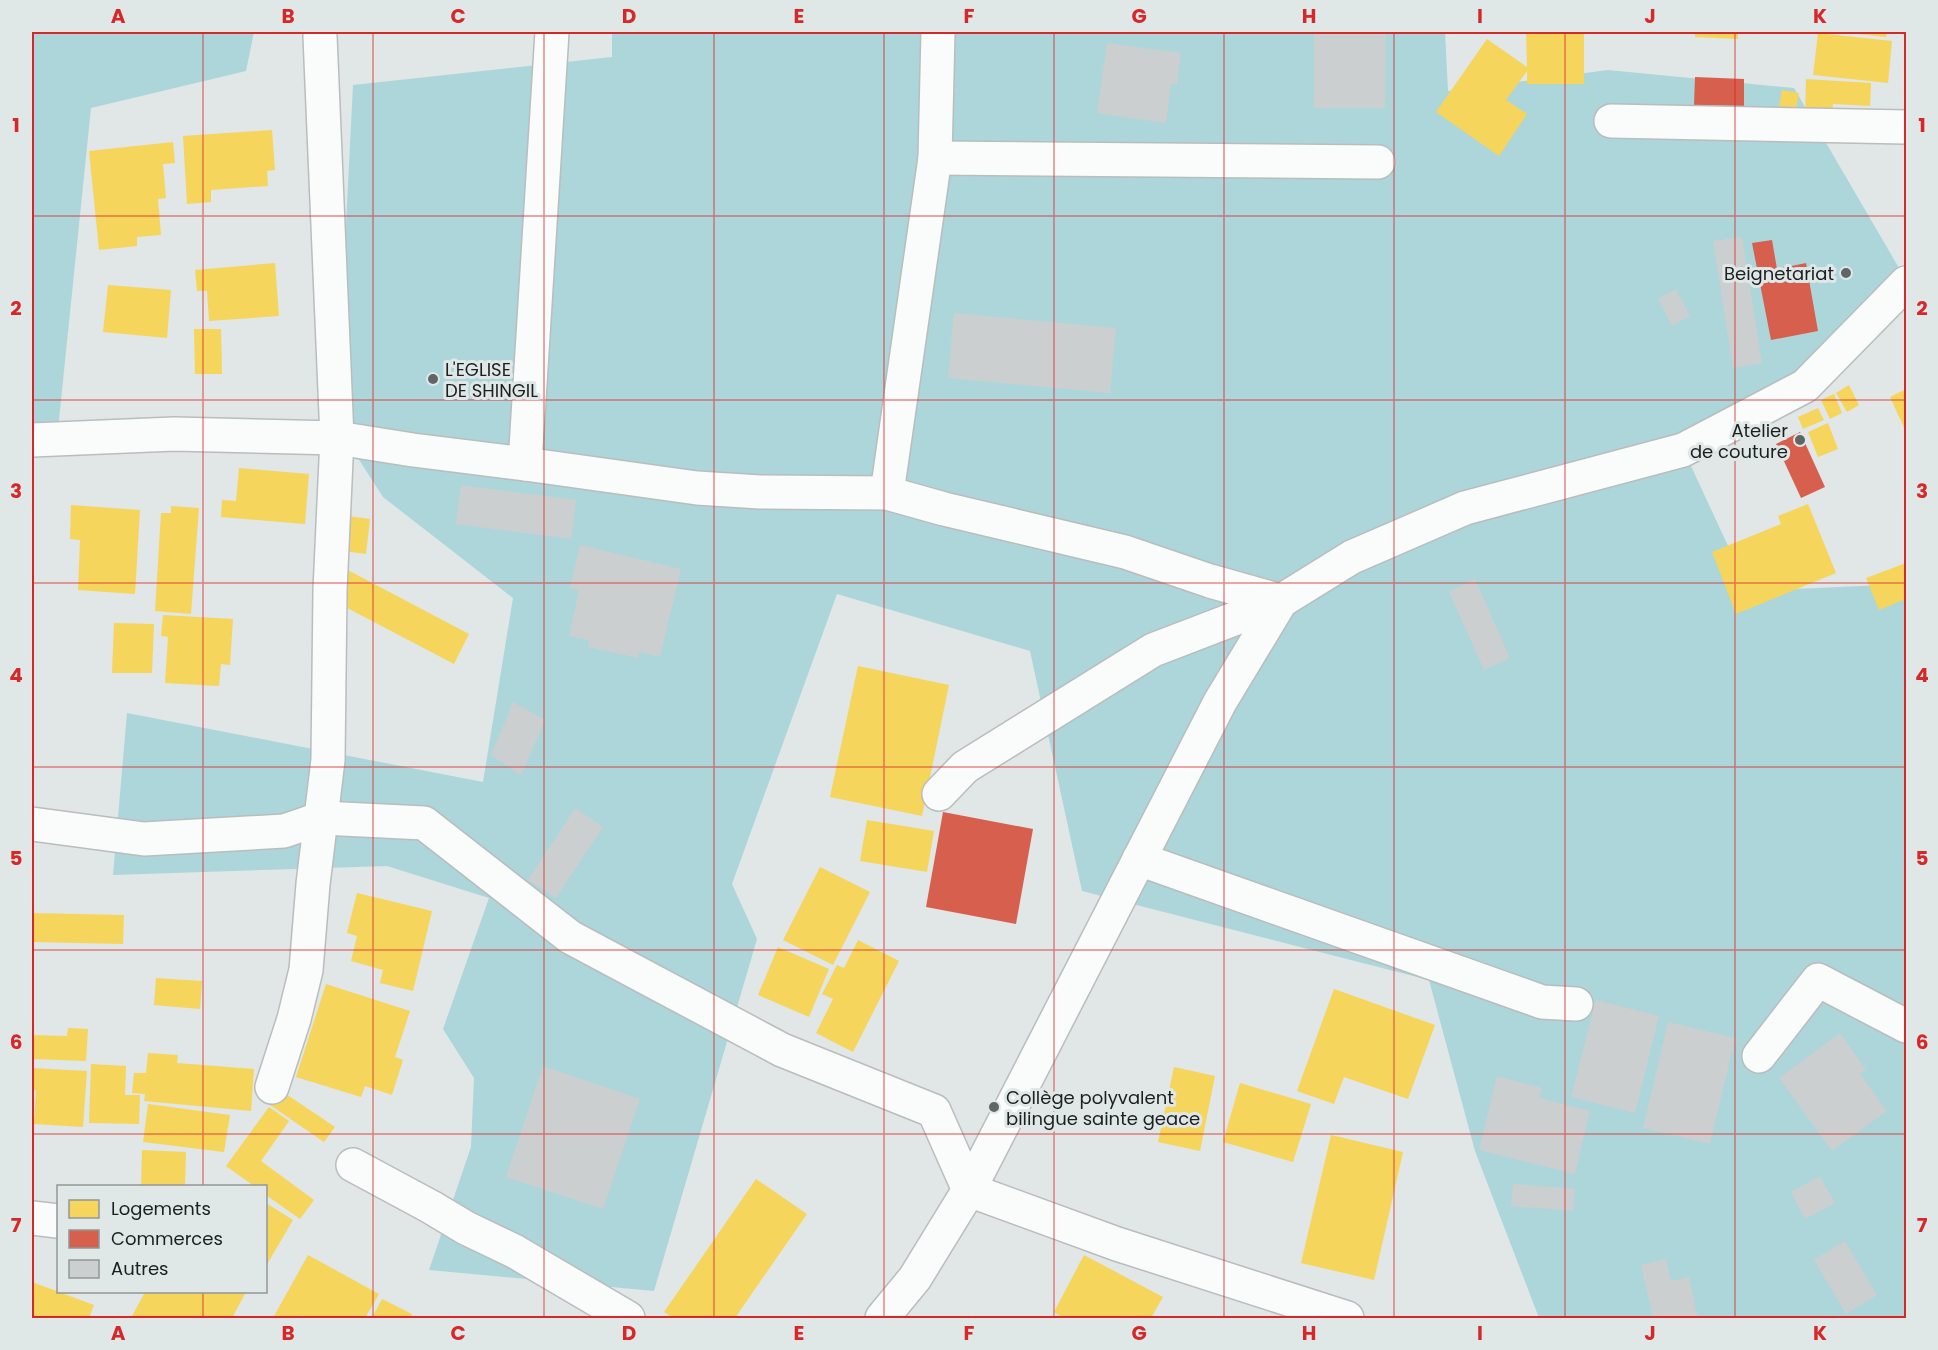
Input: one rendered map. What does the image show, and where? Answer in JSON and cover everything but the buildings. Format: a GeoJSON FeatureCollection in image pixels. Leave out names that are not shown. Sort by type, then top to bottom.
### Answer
{"type":"FeatureCollection","features":[{"type":"Feature","properties":{"kind":"street"},"geometry":{"type":"LineString","coordinates":[[525,464],[552,32]]}},
{"type":"Feature","properties":{"kind":"street"},"geometry":{"type":"LineString","coordinates":[[887,493],[935,158],[938,32]]}},
{"type":"Feature","properties":{"kind":"street"},"geometry":{"type":"LineString","coordinates":[[272,1087],[294,1018],[306,970],[313,884],[328,760],[330,590],[338,438],[320,36]]}},
{"type":"Feature","properties":{"kind":"street"},"geometry":{"type":"LineString","coordinates":[[1611,121],[1906,127]]}},
{"type":"Feature","properties":{"kind":"street"},"geometry":{"type":"LineString","coordinates":[[935,158],[1378,162]]}},
{"type":"Feature","properties":{"kind":"street"},"geometry":{"type":"LineString","coordinates":[[939,794],[964,767],[1153,650],[1281,602],[1352,557],[1465,508],[1683,450],[1804,386],[1906,283]]}},
{"type":"Feature","properties":{"kind":"street"},"geometry":{"type":"LineString","coordinates":[[32,440],[174,434],[338,438],[697,488],[760,492],[887,493],[944,509],[1125,552],[1281,602]]}},
{"type":"Feature","properties":{"kind":"street"},"geometry":{"type":"LineString","coordinates":[[882,1318],[915,1278],[969,1190],[1220,702],[1281,602]]}},
{"type":"Feature","properties":{"kind":"street"},"geometry":{"type":"LineString","coordinates":[[32,824],[144,839],[284,831],[322,818],[424,823],[570,938],[782,1050],[934,1111],[969,1190],[1117,1244],[1347,1318]]}},
{"type":"Feature","properties":{"kind":"street"},"geometry":{"type":"LineString","coordinates":[[1139,859],[1542,1002],[1576,1004]]}},
{"type":"Feature","properties":{"kind":"street"},"geometry":{"type":"LineString","coordinates":[[1759,1056],[1818,980],[1906,1026]]}},
{"type":"Feature","properties":{"kind":"street"},"geometry":{"type":"LineString","coordinates":[[353,1165],[466,1228],[514,1251],[628,1318]]}},
{"type":"Feature","properties":{"kind":"street"},"geometry":{"type":"LineString","coordinates":[[32,1218],[57,1221]]}},
{"type":"Feature","properties":{"kind":"shaded area"},"geometry":{"type":"Polygon","coordinates":[[[32,32],[254,32],[246,71],[91,108],[57,439],[32,440],[32,32]]]}},
{"type":"Feature","properties":{"kind":"shaded area"},"geometry":{"type":"Polygon","coordinates":[[[612,32],[1445,32],[1448,91],[1608,70],[1794,88],[1906,280],[1805,386],[1684,451],[1749,591],[1906,584],[1906,1318],[1539,1318],[1475,1151],[1429,980],[1082,891],[1030,651],[837,594],[732,884],[757,939],[654,1291],[429,1270],[471,1147],[474,1078],[443,1029],[489,898],[387,866],[113,875],[127,713],[483,782],[513,598],[383,497],[336,424],[353,85],[612,57],[612,32]]]}},
{"type":"Feature","properties":{"kind":"place","name":"Beignetariat"},"geometry":{"type":"Point","coordinates":[1846,273]}},
{"type":"Feature","properties":{"kind":"place","name":"L'EGLISE DE SHINGIL"},"geometry":{"type":"Point","coordinates":[433,379]}},
{"type":"Feature","properties":{"kind":"place","name":"Atelier de couture"},"geometry":{"type":"Point","coordinates":[1800,440]}},
{"type":"Feature","properties":{"kind":"place","name":"Collège polyvalent bilingue sainte geace"},"geometry":{"type":"Point","coordinates":[994,1107]}}]}
